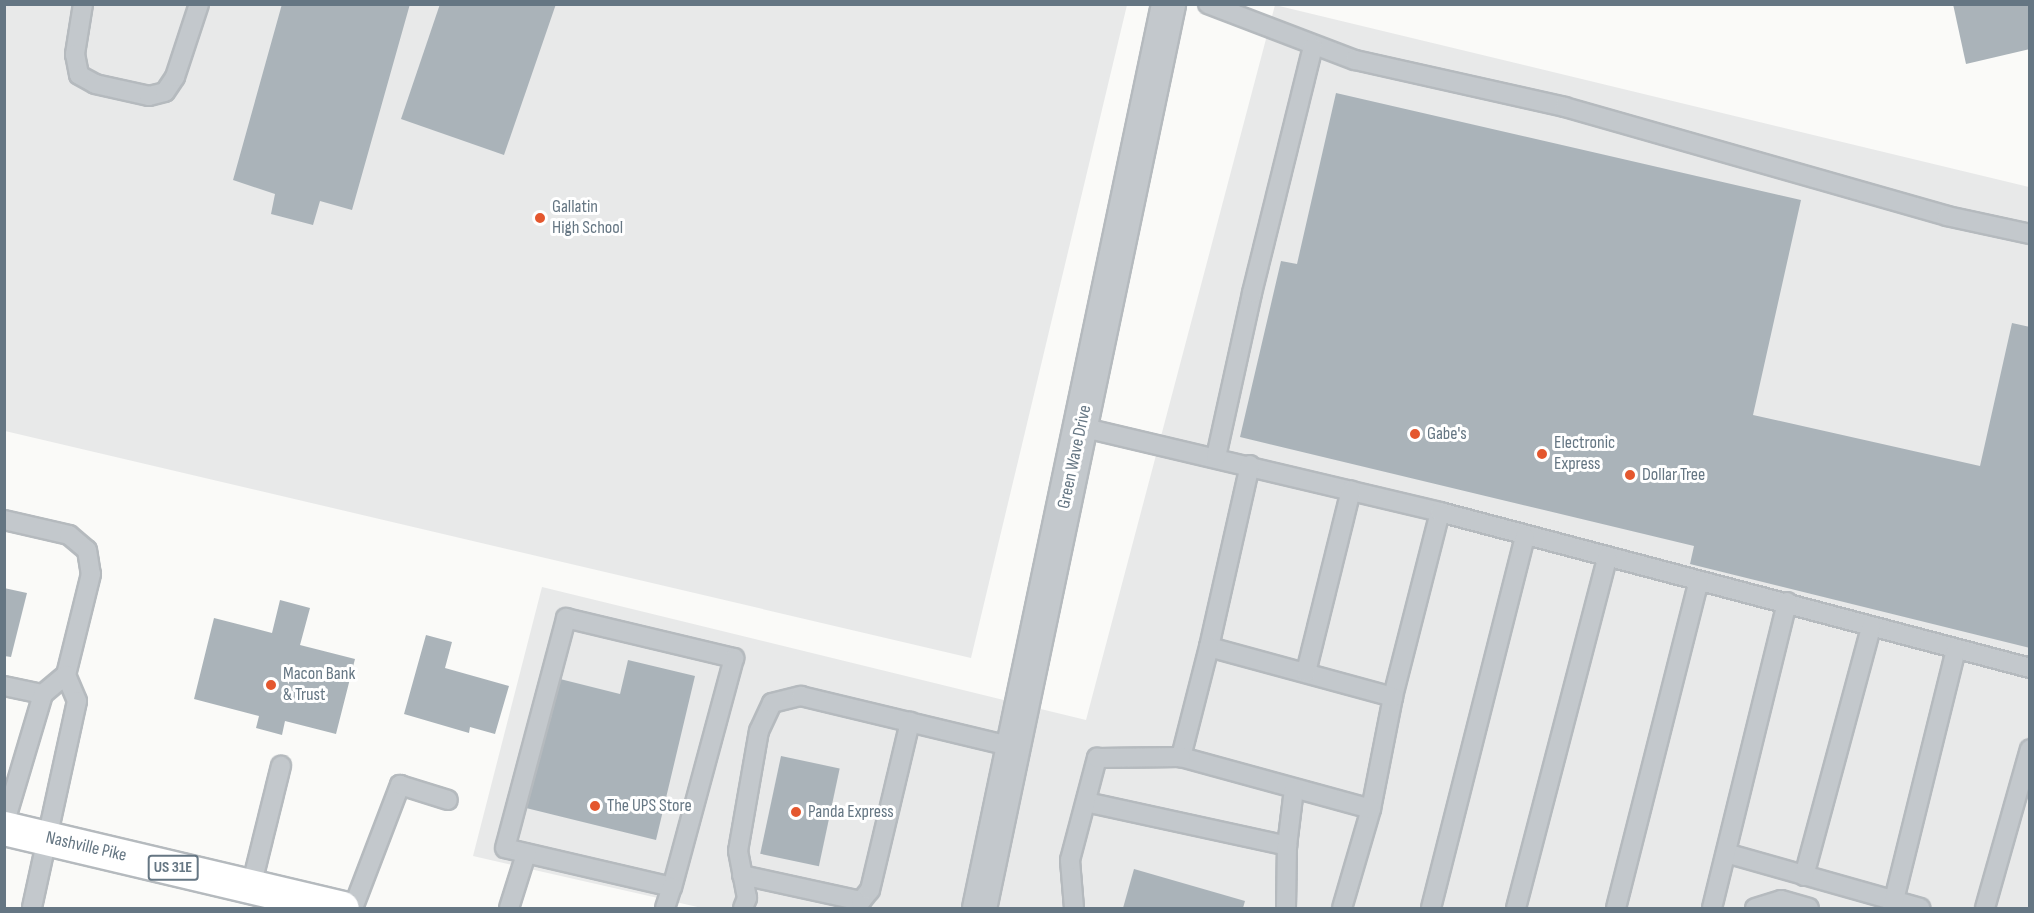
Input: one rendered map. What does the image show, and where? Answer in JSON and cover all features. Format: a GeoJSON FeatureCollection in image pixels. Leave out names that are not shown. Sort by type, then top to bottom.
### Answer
{"type":"FeatureCollection","features":[{"type":"Feature","properties":{"kind":"main road","name":"Nashville Pike"},"geometry":{"type":"LineString","coordinates":[[4,827],[342,909]]}},
{"type":"Feature","properties":{"kind":"street","name":"Green Wave Drive"},"geometry":{"type":"LineString","coordinates":[[979,909],[1168,4]]}},
{"type":"Feature","properties":{"kind":"lane"},"geometry":{"type":"LineString","coordinates":[[83,4],[75,54],[79,75],[95,84],[149,96],[165,92],[175,76],[199,4]]}},
{"type":"Feature","properties":{"kind":"lane"},"geometry":{"type":"LineString","coordinates":[[1208,4],[1313,47],[1355,60],[1565,107],[1947,216],[2030,234]]}},
{"type":"Feature","properties":{"kind":"lane"},"geometry":{"type":"LineString","coordinates":[[1216,457],[1252,293],[1313,47]]}},
{"type":"Feature","properties":{"kind":"lane"},"geometry":{"type":"LineString","coordinates":[[1081,427],[1250,465],[1440,512],[1525,537],[1787,602],[1871,627],[2030,668]]}},
{"type":"Feature","properties":{"kind":"lane"},"geometry":{"type":"LineString","coordinates":[[1181,757],[1209,647],[1250,465]]}},
{"type":"Feature","properties":{"kind":"lane"},"geometry":{"type":"LineString","coordinates":[[1306,672],[1351,490]]}},
{"type":"Feature","properties":{"kind":"lane"},"geometry":{"type":"LineString","coordinates":[[1342,909],[1371,809],[1393,697],[1440,512]]}},
{"type":"Feature","properties":{"kind":"lane"},"geometry":{"type":"LineString","coordinates":[[4,519],[69,535],[87,550],[91,574],[66,675],[77,701],[50,838],[32,909]]}},
{"type":"Feature","properties":{"kind":"lane"},"geometry":{"type":"LineString","coordinates":[[1431,909],[1525,537]]}},
{"type":"Feature","properties":{"kind":"lane"},"geometry":{"type":"LineString","coordinates":[[1516,909],[1607,558]]}},
{"type":"Feature","properties":{"kind":"lane"},"geometry":{"type":"LineString","coordinates":[[1616,909],[1699,582]]}},
{"type":"Feature","properties":{"kind":"lane"},"geometry":{"type":"LineString","coordinates":[[1712,909],[1787,602]]}},
{"type":"Feature","properties":{"kind":"lane"},"geometry":{"type":"LineString","coordinates":[[665,909],[672,887],[734,658],[566,618],[505,848],[672,887]]}},
{"type":"Feature","properties":{"kind":"lane"},"geometry":{"type":"LineString","coordinates":[[1804,876],[1871,627]]}},
{"type":"Feature","properties":{"kind":"lane"},"geometry":{"type":"LineString","coordinates":[[1209,647],[1393,697]]}},
{"type":"Feature","properties":{"kind":"lane"},"geometry":{"type":"LineString","coordinates":[[1893,905],[1956,650]]}},
{"type":"Feature","properties":{"kind":"lane"},"geometry":{"type":"LineString","coordinates":[[4,827],[42,694],[66,675]]}},
{"type":"Feature","properties":{"kind":"lane"},"geometry":{"type":"LineString","coordinates":[[4,686],[42,694]]}},
{"type":"Feature","properties":{"kind":"lane"},"geometry":{"type":"LineString","coordinates":[[743,909],[747,898],[738,852],[759,731],[772,704],[801,696],[1014,747]]}},
{"type":"Feature","properties":{"kind":"lane"},"geometry":{"type":"LineString","coordinates":[[742,875],[861,901],[870,890],[910,722]]}},
{"type":"Feature","properties":{"kind":"lane"},"geometry":{"type":"LineString","coordinates":[[1985,909],[2030,748]]}},
{"type":"Feature","properties":{"kind":"lane"},"geometry":{"type":"LineString","coordinates":[[1074,909],[1070,860],[1097,758],[1181,757],[1371,809]]}},
{"type":"Feature","properties":{"kind":"lane"},"geometry":{"type":"LineString","coordinates":[[251,887],[281,766]]}},
{"type":"Feature","properties":{"kind":"lane"},"geometry":{"type":"LineString","coordinates":[[353,909],[400,785],[448,801]]}},
{"type":"Feature","properties":{"kind":"lane"},"geometry":{"type":"LineString","coordinates":[[1286,909],[1287,846],[1294,789]]}},
{"type":"Feature","properties":{"kind":"lane"},"geometry":{"type":"LineString","coordinates":[[1086,802],[1287,846]]}},
{"type":"Feature","properties":{"kind":"lane"},"geometry":{"type":"LineString","coordinates":[[1726,853],[1893,905],[1920,909]]}},
{"type":"Feature","properties":{"kind":"lane"},"geometry":{"type":"LineString","coordinates":[[509,909],[526,854]]}},
{"type":"Feature","properties":{"kind":"lane"},"geometry":{"type":"LineString","coordinates":[[1755,909],[1781,900],[1809,909]]}},
{"type":"Feature","properties":{"kind":"shaded area","name":"Gallatin High School"},"geometry":{"type":"Polygon","coordinates":[[[5,5],[1127,5],[971,658],[5,431],[5,5]]]}},
{"type":"Feature","properties":{"kind":"shaded area"},"geometry":{"type":"Polygon","coordinates":[[[1275,5],[2029,187],[2029,908],[702,908],[473,856],[542,587],[1086,720],[1275,5]]]}},
{"type":"Feature","properties":{"kind":"building"},"geometry":{"type":"Polygon","coordinates":[[[282,4],[410,4],[352,210],[320,201],[313,225],[271,214],[275,194],[233,180],[282,4]]]}},
{"type":"Feature","properties":{"kind":"building"},"geometry":{"type":"Polygon","coordinates":[[[440,4],[556,4],[504,155],[401,119],[440,4]]]}},
{"type":"Feature","properties":{"kind":"building"},"geometry":{"type":"Polygon","coordinates":[[[1953,4],[2030,4],[2030,49],[1966,64],[1953,4]]]}},
{"type":"Feature","properties":{"kind":"building"},"geometry":{"type":"Polygon","coordinates":[[[1336,93],[1801,200],[1753,415],[1980,466],[2012,323],[2030,327],[2030,648],[1690,564],[1694,546],[1240,437],[1281,261],[1297,264],[1336,93]]]}},
{"type":"Feature","properties":{"kind":"building"},"geometry":{"type":"Polygon","coordinates":[[[4,588],[27,593],[11,657],[4,656],[4,588]]]}},
{"type":"Feature","properties":{"kind":"building"},"geometry":{"type":"Polygon","coordinates":[[[280,600],[310,608],[300,645],[355,659],[336,734],[285,721],[282,735],[256,728],[259,716],[194,699],[214,618],[272,633],[280,600]]]}},
{"type":"Feature","properties":{"kind":"building"},"geometry":{"type":"Polygon","coordinates":[[[426,635],[452,642],[445,668],[509,686],[495,734],[470,727],[469,733],[404,714],[426,635]]]}},
{"type":"Feature","properties":{"kind":"building"},"geometry":{"type":"Polygon","coordinates":[[[628,660],[695,676],[656,840],[526,808],[556,678],[620,694],[628,660]]]}},
{"type":"Feature","properties":{"kind":"building"},"geometry":{"type":"Polygon","coordinates":[[[781,756],[840,768],[819,866],[760,854],[781,756]]]}},
{"type":"Feature","properties":{"kind":"building"},"geometry":{"type":"Polygon","coordinates":[[[1134,869],[1245,901],[1243,908],[1123,908],[1134,869]]]}},
{"type":"Feature","properties":{"kind":"place","name":"Gallatin High School"},"geometry":{"type":"Point","coordinates":[540,218]}},
{"type":"Feature","properties":{"kind":"place","name":"Gabe's"},"geometry":{"type":"Point","coordinates":[1415,434]}},
{"type":"Feature","properties":{"kind":"place","name":"Electronic Express"},"geometry":{"type":"Point","coordinates":[1542,454]}},
{"type":"Feature","properties":{"kind":"place","name":"Dollar Tree"},"geometry":{"type":"Point","coordinates":[1630,475]}},
{"type":"Feature","properties":{"kind":"place","name":"Macon Bank & Trust"},"geometry":{"type":"Point","coordinates":[271,685]}},
{"type":"Feature","properties":{"kind":"place","name":"The UPS Store"},"geometry":{"type":"Point","coordinates":[595,806]}},
{"type":"Feature","properties":{"kind":"place","name":"Panda Express"},"geometry":{"type":"Point","coordinates":[796,812]}}]}
